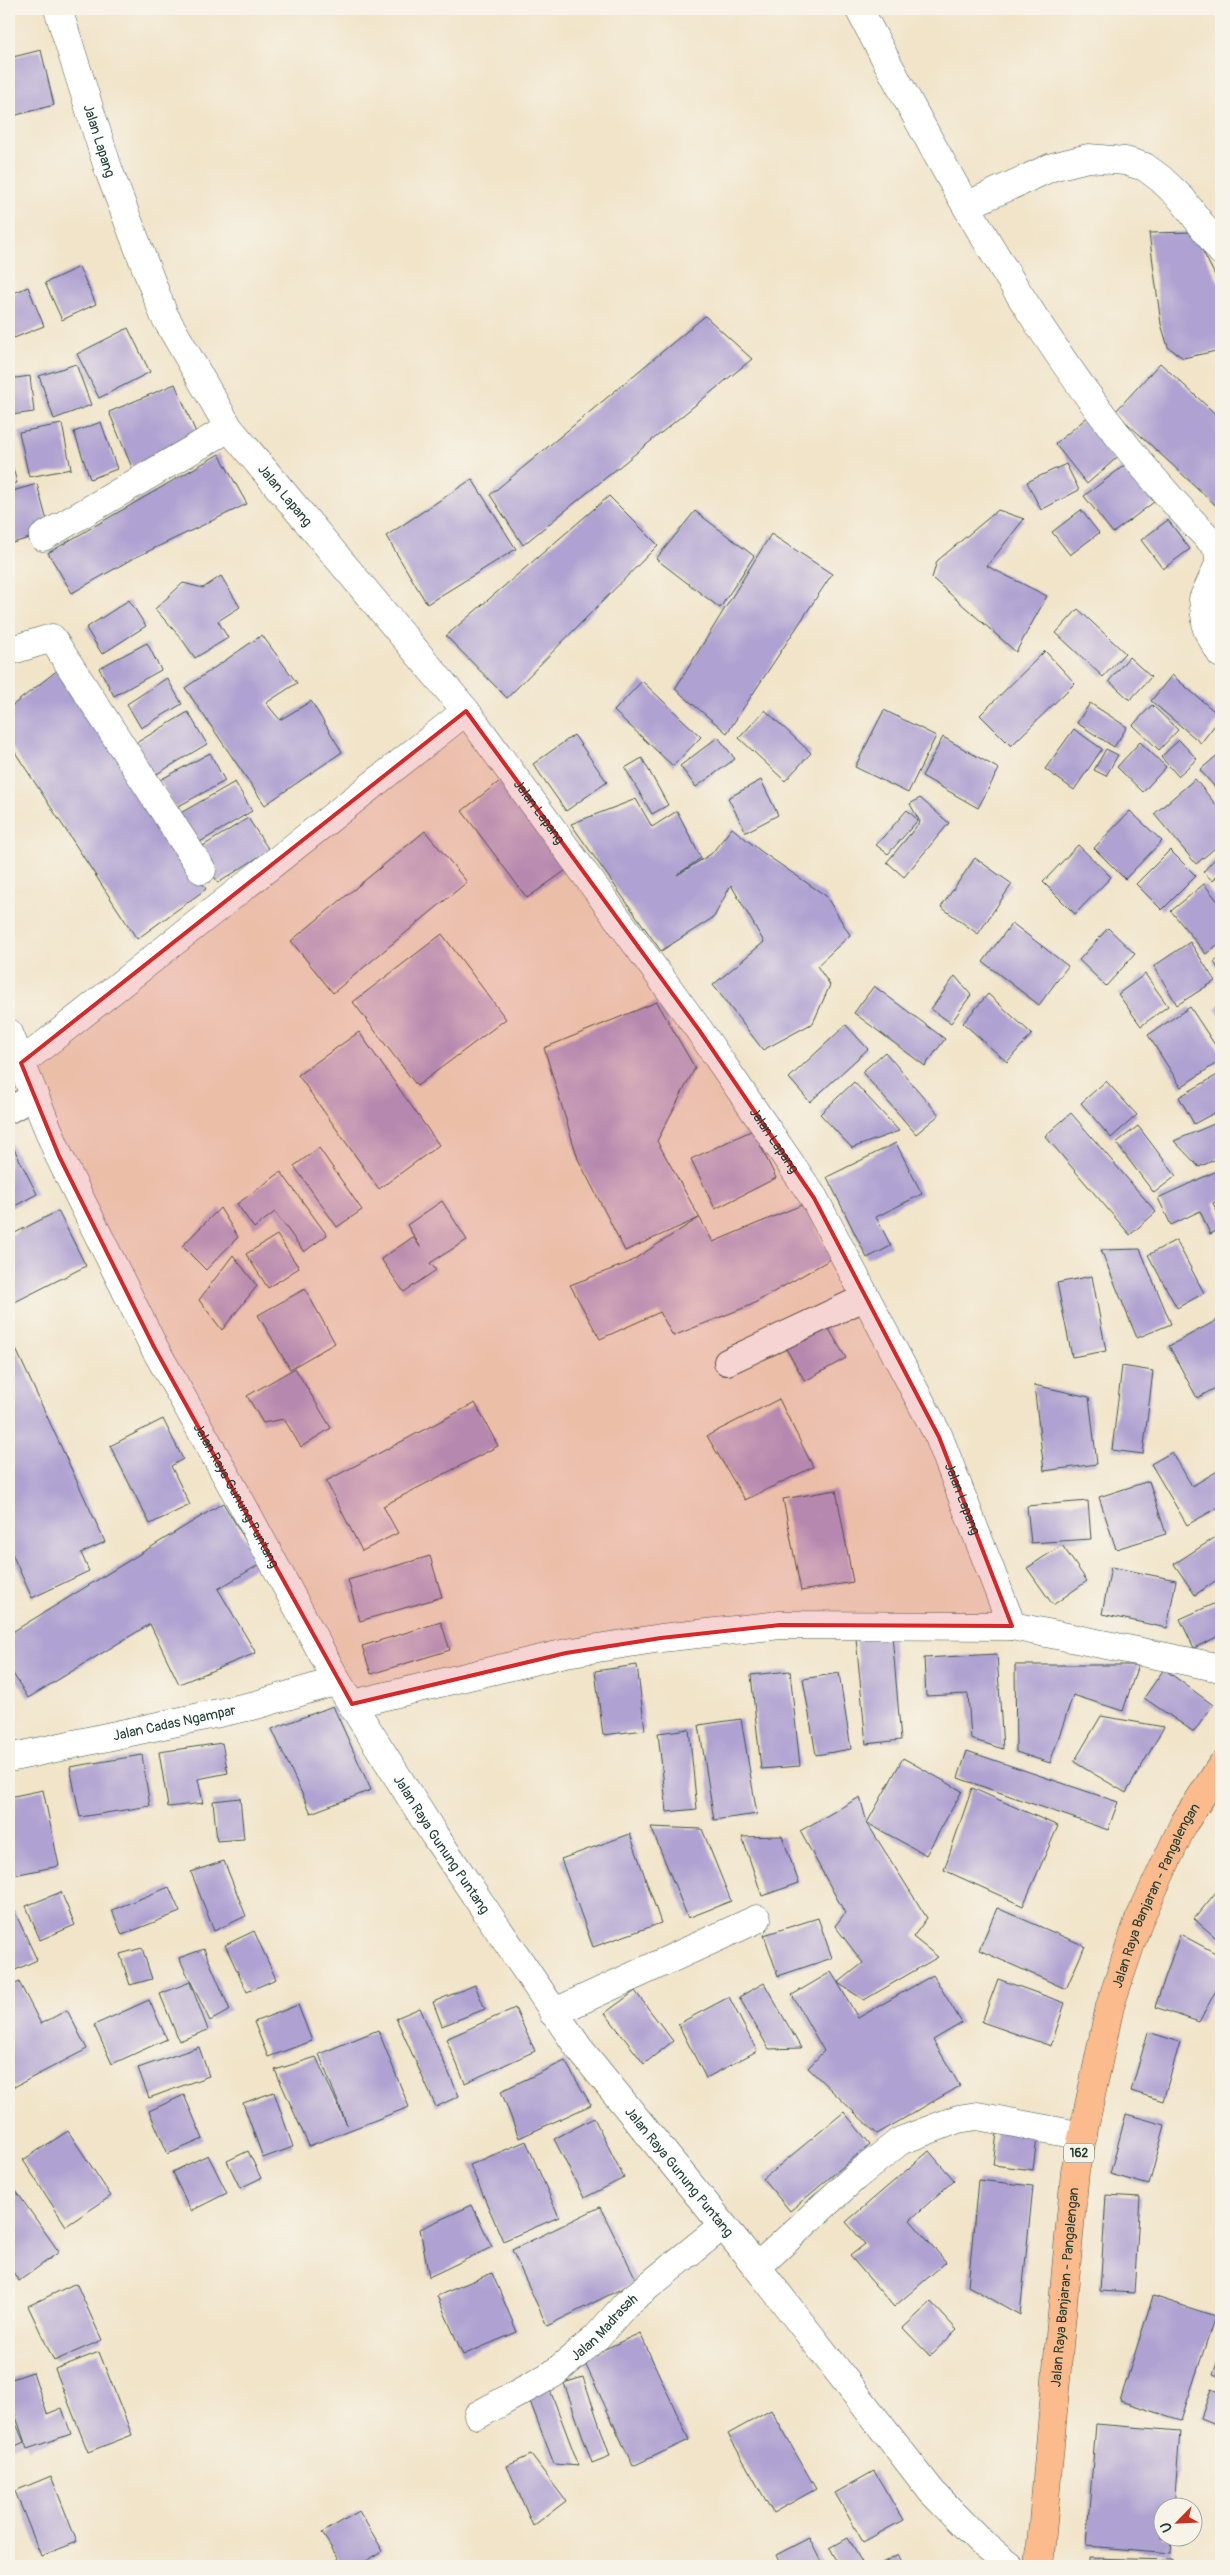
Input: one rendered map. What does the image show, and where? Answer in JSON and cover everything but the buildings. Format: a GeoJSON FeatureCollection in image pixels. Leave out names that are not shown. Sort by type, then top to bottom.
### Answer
{"type":"FeatureCollection","features":[{"type":"Feature","properties":{"kind":"main road","name":"Jalan Raya Banjaran - Pangalengan"},"geometry":{"type":"LineString","coordinates":[[1039,2566],[1075,2171],[1110,2006],[1138,1922],[1184,1823],[1221,1766]]}},
{"type":"Feature","properties":{"kind":"street","name":"Jalan Lapang"},"geometry":{"type":"LineString","coordinates":[[58,9],[109,171],[164,315],[229,428],[466,711],[698,1030],[814,1198],[939,1437],[1012,1626]]}},
{"type":"Feature","properties":{"kind":"street"},"geometry":{"type":"LineString","coordinates":[[859,9],[922,128],[1006,271],[1083,392],[1174,506],[1218,548],[1218,564],[1203,599],[1207,630],[1221,654]]}},
{"type":"Feature","properties":{"kind":"street"},"geometry":{"type":"LineString","coordinates":[[968,205],[1052,167],[1088,158],[1125,161],[1146,167],[1161,179],[1182,199],[1221,251]]}},
{"type":"Feature","properties":{"kind":"street"},"geometry":{"type":"LineString","coordinates":[[43,538],[229,428]]}},
{"type":"Feature","properties":{"kind":"street"},"geometry":{"type":"LineString","coordinates":[[9,651],[52,638],[202,870]]}},
{"type":"Feature","properties":{"kind":"street"},"geometry":{"type":"LineString","coordinates":[[21,1063],[466,711]]}},
{"type":"Feature","properties":{"kind":"street","name":"Jalan Raya Gunung Puntang"},"geometry":{"type":"LineString","coordinates":[[9,1034],[59,1156],[154,1347],[241,1502],[337,1681],[435,1836],[553,2013],[722,2226],[757,2267],[932,2492],[981,2542],[1010,2566]]}},
{"type":"Feature","properties":{"kind":"street"},"geometry":{"type":"LineString","coordinates":[[352,1704],[566,1653],[661,1638],[780,1626],[1012,1626],[1221,1668]]}},
{"type":"Feature","properties":{"kind":"street","name":"Jalan Cadas Ngampar"},"geometry":{"type":"LineString","coordinates":[[9,1758],[256,1705],[337,1681]]}},
{"type":"Feature","properties":{"kind":"street"},"geometry":{"type":"LineString","coordinates":[[553,2013],[757,1919]]}},
{"type":"Feature","properties":{"kind":"street"},"geometry":{"type":"LineString","coordinates":[[757,2267],[855,2177],[900,2141],[958,2119],[977,2116],[1083,2136]]}},
{"type":"Feature","properties":{"kind":"street","name":"Jalan Madrasah"},"geometry":{"type":"LineString","coordinates":[[478,2415],[553,2374],[595,2339],[626,2304],[722,2226]]}},
{"type":"Feature","properties":{"kind":"lane"},"geometry":{"type":"LineString","coordinates":[[9,1110],[35,1096]]}},
{"type":"Feature","properties":{"kind":"lane"},"geometry":{"type":"LineString","coordinates":[[727,1362],[866,1297]]}},
{"type":"Feature","properties":{"kind":"highlighted area"},"geometry":{"type":"Polygon","coordinates":[[[466,711],[699,1030],[814,1198],[939,1437],[1012,1626],[780,1625],[661,1638],[566,1653],[352,1704],[154,1347],[59,1156],[21,1063],[466,711]]]}}]}
